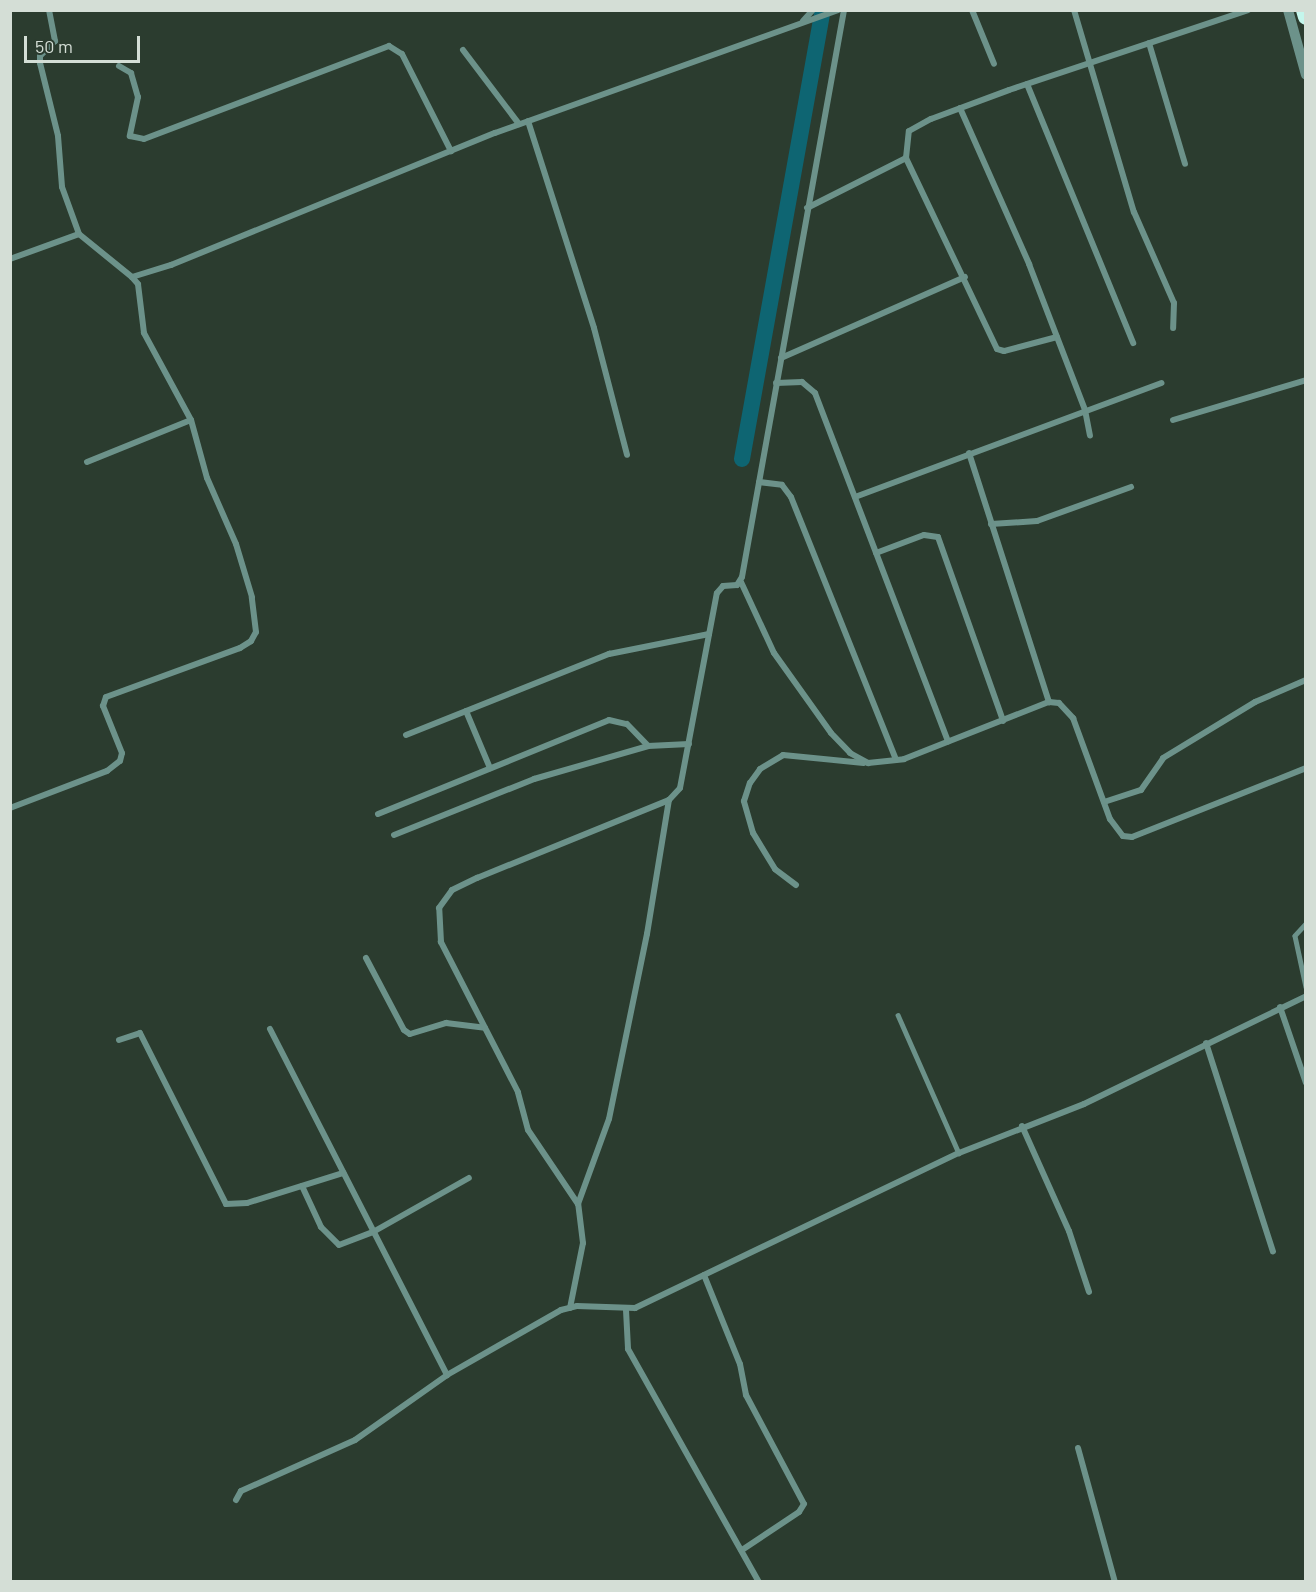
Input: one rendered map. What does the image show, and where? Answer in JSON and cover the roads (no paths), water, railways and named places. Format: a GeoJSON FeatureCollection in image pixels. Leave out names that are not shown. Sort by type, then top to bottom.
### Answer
{"type":"FeatureCollection","features":[{"type":"Feature","properties":{"kind":"highway"},"geometry":{"type":"LineString","coordinates":[[1304,10],[1305,17]]}},
{"type":"Feature","properties":{"kind":"street"},"geometry":{"type":"LineString","coordinates":[[10,808],[107,771],[120,761],[122,753],[103,705],[106,697],[240,648],[251,641],[256,632],[252,597],[232,534],[207,478],[191,420],[144,333],[138,284],[79,234],[62,188],[58,136],[40,63],[40,56],[55,41],[49,10]]}},
{"type":"Feature","properties":{"kind":"street"},"geometry":{"type":"LineString","coordinates":[[801,23],[813,10]]}},
{"type":"Feature","properties":{"kind":"street"},"geometry":{"type":"LineString","coordinates":[[844,10],[741,582],[774,652],[831,733],[850,753],[867,763]]}},
{"type":"Feature","properties":{"kind":"street"},"geometry":{"type":"LineString","coordinates":[[972,10],[994,64]]}},
{"type":"Feature","properties":{"kind":"street"},"geometry":{"type":"LineString","coordinates":[[1074,10],[1134,212],[1174,303],[1173,328]]}},
{"type":"Feature","properties":{"kind":"street"},"geometry":{"type":"LineString","coordinates":[[1057,337],[1004,351],[997,349],[906,158],[909,131],[960,108],[1027,84],[1248,10]]}},
{"type":"Feature","properties":{"kind":"street"},"geometry":{"type":"LineString","coordinates":[[1288,10],[1305,75]]}},
{"type":"Feature","properties":{"kind":"street"},"geometry":{"type":"LineString","coordinates":[[132,277],[171,265],[519,124],[838,11]]}},
{"type":"Feature","properties":{"kind":"street"},"geometry":{"type":"LineString","coordinates":[[1149,43],[1185,164]]}},
{"type":"Feature","properties":{"kind":"street"},"geometry":{"type":"LineString","coordinates":[[118,66],[131,73],[138,97],[130,136],[144,139],[389,46],[402,54],[451,151]]}},
{"type":"Feature","properties":{"kind":"street"},"geometry":{"type":"LineString","coordinates":[[464,50],[519,124]]}},
{"type":"Feature","properties":{"kind":"street"},"geometry":{"type":"LineString","coordinates":[[1027,84],[1133,343]]}},
{"type":"Feature","properties":{"kind":"street"},"geometry":{"type":"LineString","coordinates":[[960,108],[1021,244],[1085,410],[1090,436]]}},
{"type":"Feature","properties":{"kind":"street"},"geometry":{"type":"LineString","coordinates":[[528,121],[594,328],[627,455]]}},
{"type":"Feature","properties":{"kind":"street"},"geometry":{"type":"LineString","coordinates":[[807,208],[906,158]]}},
{"type":"Feature","properties":{"kind":"street"},"geometry":{"type":"LineString","coordinates":[[10,258],[79,234]]}},
{"type":"Feature","properties":{"kind":"street"},"geometry":{"type":"LineString","coordinates":[[780,357],[965,278]]}},
{"type":"Feature","properties":{"kind":"street"},"geometry":{"type":"LineString","coordinates":[[1173,420],[1305,380]]}},
{"type":"Feature","properties":{"kind":"street"},"geometry":{"type":"LineString","coordinates":[[776,383],[809,386],[855,497],[948,742]]}},
{"type":"Feature","properties":{"kind":"street"},"geometry":{"type":"LineString","coordinates":[[855,497],[1161,383]]}},
{"type":"Feature","properties":{"kind":"street"},"geometry":{"type":"LineString","coordinates":[[87,462],[191,420]]}},
{"type":"Feature","properties":{"kind":"street"},"geometry":{"type":"LineString","coordinates":[[969,453],[1049,702]]}},
{"type":"Feature","properties":{"kind":"street"},"geometry":{"type":"LineString","coordinates":[[759,482],[782,485],[791,497],[896,760]]}},
{"type":"Feature","properties":{"kind":"street"},"geometry":{"type":"LineString","coordinates":[[991,524],[1037,521],[1131,487]]}},
{"type":"Feature","properties":{"kind":"street"},"geometry":{"type":"LineString","coordinates":[[876,553],[924,535],[938,537],[1003,721]]}},
{"type":"Feature","properties":{"kind":"street"},"geometry":{"type":"LineString","coordinates":[[570,1308],[583,1243],[578,1204],[528,1130],[518,1092],[441,942],[437,919],[445,898],[477,878],[669,800],[680,788],[717,593],[723,586],[733,586],[741,582]]}},
{"type":"Feature","properties":{"kind":"street"},"geometry":{"type":"LineString","coordinates":[[405,735],[609,654],[709,634]]}},
{"type":"Feature","properties":{"kind":"street"},"geometry":{"type":"LineString","coordinates":[[1104,802],[1141,790],[1163,758],[1255,702],[1305,680]]}},
{"type":"Feature","properties":{"kind":"street"},"geometry":{"type":"LineString","coordinates":[[796,885],[775,869],[753,833],[744,801],[750,783],[760,769],[783,755],[867,763],[896,760],[1049,702],[1059,703],[1073,718],[1116,829],[1132,837],[1305,768]]}},
{"type":"Feature","properties":{"kind":"street"},"geometry":{"type":"LineString","coordinates":[[466,711],[490,768]]}},
{"type":"Feature","properties":{"kind":"street"},"geometry":{"type":"LineString","coordinates":[[378,814],[609,720],[620,719],[648,746]]}},
{"type":"Feature","properties":{"kind":"street"},"geometry":{"type":"LineString","coordinates":[[394,835],[534,779],[648,746],[689,744]]}},
{"type":"Feature","properties":{"kind":"street"},"geometry":{"type":"LineString","coordinates":[[578,1204],[609,1119],[648,934],[669,800]]}},
{"type":"Feature","properties":{"kind":"street"},"geometry":{"type":"LineString","coordinates":[[366,958],[398,1021],[410,1034],[446,1023],[485,1029]]}},
{"type":"Feature","properties":{"kind":"street"},"geometry":{"type":"LineString","coordinates":[[236,1500],[241,1491],[355,1440],[447,1375],[570,1308],[626,1310],[959,1153],[1022,1126],[1084,1104],[1305,996]]}},
{"type":"Feature","properties":{"kind":"street"},"geometry":{"type":"LineString","coordinates":[[1280,1007],[1305,1083]]}},
{"type":"Feature","properties":{"kind":"street"},"geometry":{"type":"LineString","coordinates":[[270,1029],[447,1375]]}},
{"type":"Feature","properties":{"kind":"street"},"geometry":{"type":"LineString","coordinates":[[119,1040],[140,1033],[225,1204],[247,1203],[343,1173]]}},
{"type":"Feature","properties":{"kind":"street"},"geometry":{"type":"LineString","coordinates":[[1206,1043],[1273,1252]]}},
{"type":"Feature","properties":{"kind":"street"},"geometry":{"type":"LineString","coordinates":[[1022,1126],[1069,1231],[1089,1292]]}},
{"type":"Feature","properties":{"kind":"street"},"geometry":{"type":"LineString","coordinates":[[302,1186],[321,1227],[339,1245],[373,1232],[469,1178]]}},
{"type":"Feature","properties":{"kind":"street"},"geometry":{"type":"LineString","coordinates":[[704,1275],[740,1364],[746,1395],[804,1504],[799,1512],[742,1550]]}},
{"type":"Feature","properties":{"kind":"street"},"geometry":{"type":"LineString","coordinates":[[626,1310],[627,1349],[759,1581]]}},
{"type":"Feature","properties":{"kind":"street"},"geometry":{"type":"LineString","coordinates":[[1078,1448],[1115,1581]]}},
{"type":"Feature","properties":{"kind":"lane"},"geometry":{"type":"LineString","coordinates":[[1305,924],[1295,936],[1305,987]]}},
{"type":"Feature","properties":{"kind":"lane"},"geometry":{"type":"LineString","coordinates":[[898,1015],[959,1153]]}},
{"type":"Feature","properties":{"kind":"waterway"},"geometry":{"type":"LineString","coordinates":[[742,459],[823,10]]}}]}
